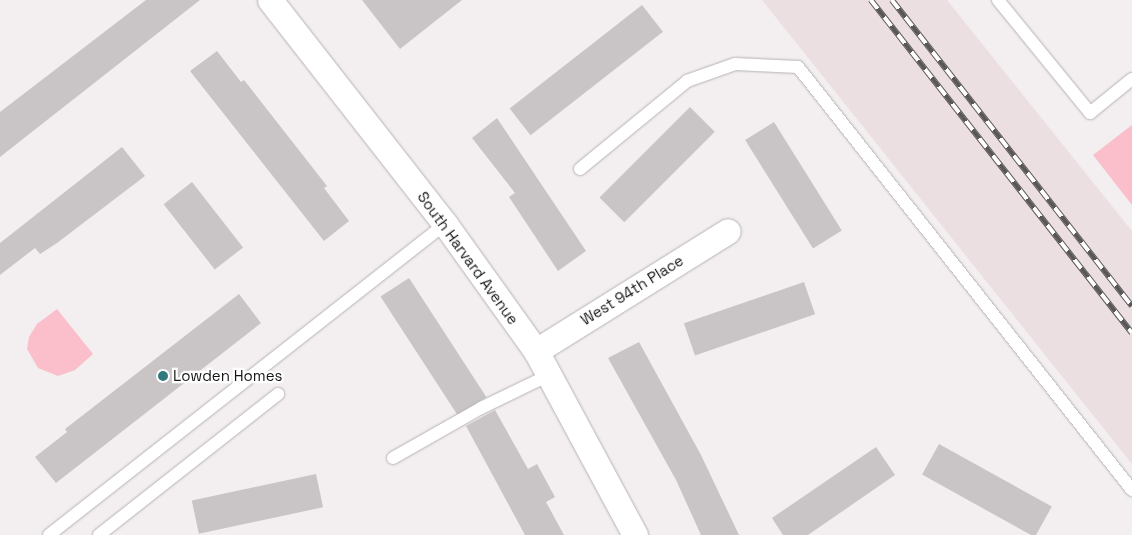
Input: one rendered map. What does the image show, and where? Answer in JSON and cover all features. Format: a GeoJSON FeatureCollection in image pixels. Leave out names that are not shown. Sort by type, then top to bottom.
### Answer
{"type":"FeatureCollection","features":[{"type":"Feature","properties":{"kind":"street","name":"South Harvard Avenue"},"geometry":{"type":"LineString","coordinates":[[270,0],[445,224],[536,351],[635,535]]}},
{"type":"Feature","properties":{"kind":"street","name":"West 94th Place"},"geometry":{"type":"LineString","coordinates":[[536,351],[728,231]]}},
{"type":"Feature","properties":{"kind":"lane"},"geometry":{"type":"LineString","coordinates":[[998,0],[1090,112],[1132,79]]}},
{"type":"Feature","properties":{"kind":"lane"},"geometry":{"type":"LineString","coordinates":[[580,169],[687,81],[735,64],[798,67],[1132,490]]}},
{"type":"Feature","properties":{"kind":"lane"},"geometry":{"type":"LineString","coordinates":[[49,535],[445,224]]}},
{"type":"Feature","properties":{"kind":"lane"},"geometry":{"type":"LineString","coordinates":[[393,458],[481,408],[549,376]]}},
{"type":"Feature","properties":{"kind":"lane"},"geometry":{"type":"LineString","coordinates":[[100,535],[278,394]]}},
{"type":"Feature","properties":{"kind":"shaded area"},"geometry":{"type":"Polygon","coordinates":[[[762,0],[947,0],[1132,231],[1132,464],[762,0]]]}},
{"type":"Feature","properties":{"kind":"shaded area"},"geometry":{"type":"Polygon","coordinates":[[[1132,125],[1132,205],[1093,155],[1132,125]]]}},
{"type":"Feature","properties":{"kind":"shaded area"},"geometry":{"type":"Polygon","coordinates":[[[57,309],[93,354],[75,370],[58,376],[38,368],[27,349],[29,337],[37,324],[57,309]]]}},
{"type":"Feature","properties":{"kind":"building"},"geometry":{"type":"Polygon","coordinates":[[[146,0],[200,0],[0,157],[0,112],[146,0]]]}},
{"type":"Feature","properties":{"kind":"building"},"geometry":{"type":"Polygon","coordinates":[[[362,0],[462,0],[400,49],[362,0]]]}},
{"type":"Feature","properties":{"kind":"building"},"geometry":{"type":"Polygon","coordinates":[[[642,5],[663,32],[531,135],[510,108],[642,5]]]}},
{"type":"Feature","properties":{"kind":"building"},"geometry":{"type":"Polygon","coordinates":[[[217,51],[241,82],[244,80],[327,186],[324,188],[349,221],[324,241],[190,71],[217,51]]]}},
{"type":"Feature","properties":{"kind":"building"},"geometry":{"type":"Polygon","coordinates":[[[690,107],[715,132],[624,222],[599,198],[690,107]]]}},
{"type":"Feature","properties":{"kind":"building"},"geometry":{"type":"Polygon","coordinates":[[[497,118],[586,251],[558,271],[509,197],[515,193],[472,138],[497,118]]]}},
{"type":"Feature","properties":{"kind":"building"},"geometry":{"type":"Polygon","coordinates":[[[774,122],[842,231],[813,249],[745,140],[774,122]]]}},
{"type":"Feature","properties":{"kind":"building"},"geometry":{"type":"Polygon","coordinates":[[[122,147],[145,176],[57,243],[40,254],[35,248],[0,275],[0,243],[122,147]]]}},
{"type":"Feature","properties":{"kind":"building"},"geometry":{"type":"Polygon","coordinates":[[[192,182],[243,247],[215,270],[164,204],[192,182]]]}},
{"type":"Feature","properties":{"kind":"building"},"geometry":{"type":"Polygon","coordinates":[[[409,278],[486,397],[458,416],[380,297],[409,278]]]}},
{"type":"Feature","properties":{"kind":"building"},"geometry":{"type":"Polygon","coordinates":[[[804,282],[815,314],[695,355],[684,323],[804,282]]]}},
{"type":"Feature","properties":{"kind":"building","name":"Lowden Homes"},"geometry":{"type":"Polygon","coordinates":[[[239,294],[261,323],[56,483],[35,457],[67,432],[65,429],[239,294]]]}},
{"type":"Feature","properties":{"kind":"building"},"geometry":{"type":"Polygon","coordinates":[[[639,342],[701,455],[739,535],[701,535],[676,480],[608,358],[639,342]]]}},
{"type":"Feature","properties":{"kind":"building"},"geometry":{"type":"Polygon","coordinates":[[[495,410],[528,469],[537,464],[555,497],[546,502],[564,535],[525,535],[466,426],[495,410]]]}},
{"type":"Feature","properties":{"kind":"building"},"geometry":{"type":"Polygon","coordinates":[[[939,444],[1052,507],[1036,535],[1031,535],[922,475],[939,444]]]}},
{"type":"Feature","properties":{"kind":"building"},"geometry":{"type":"Polygon","coordinates":[[[876,447],[895,475],[808,535],[783,535],[772,518],[876,447]]]}},
{"type":"Feature","properties":{"kind":"building"},"geometry":{"type":"Polygon","coordinates":[[[316,474],[323,507],[199,534],[192,500],[316,474]]]}},
{"type":"Feature","properties":{"kind":"railway"},"geometry":{"type":"LineString","coordinates":[[871,0],[1132,333]]}},
{"type":"Feature","properties":{"kind":"railway"},"geometry":{"type":"LineString","coordinates":[[892,0],[1132,306]]}},
{"type":"Feature","properties":{"kind":"place","name":"Lowden Homes"},"geometry":{"type":"Point","coordinates":[163,376]}}]}
